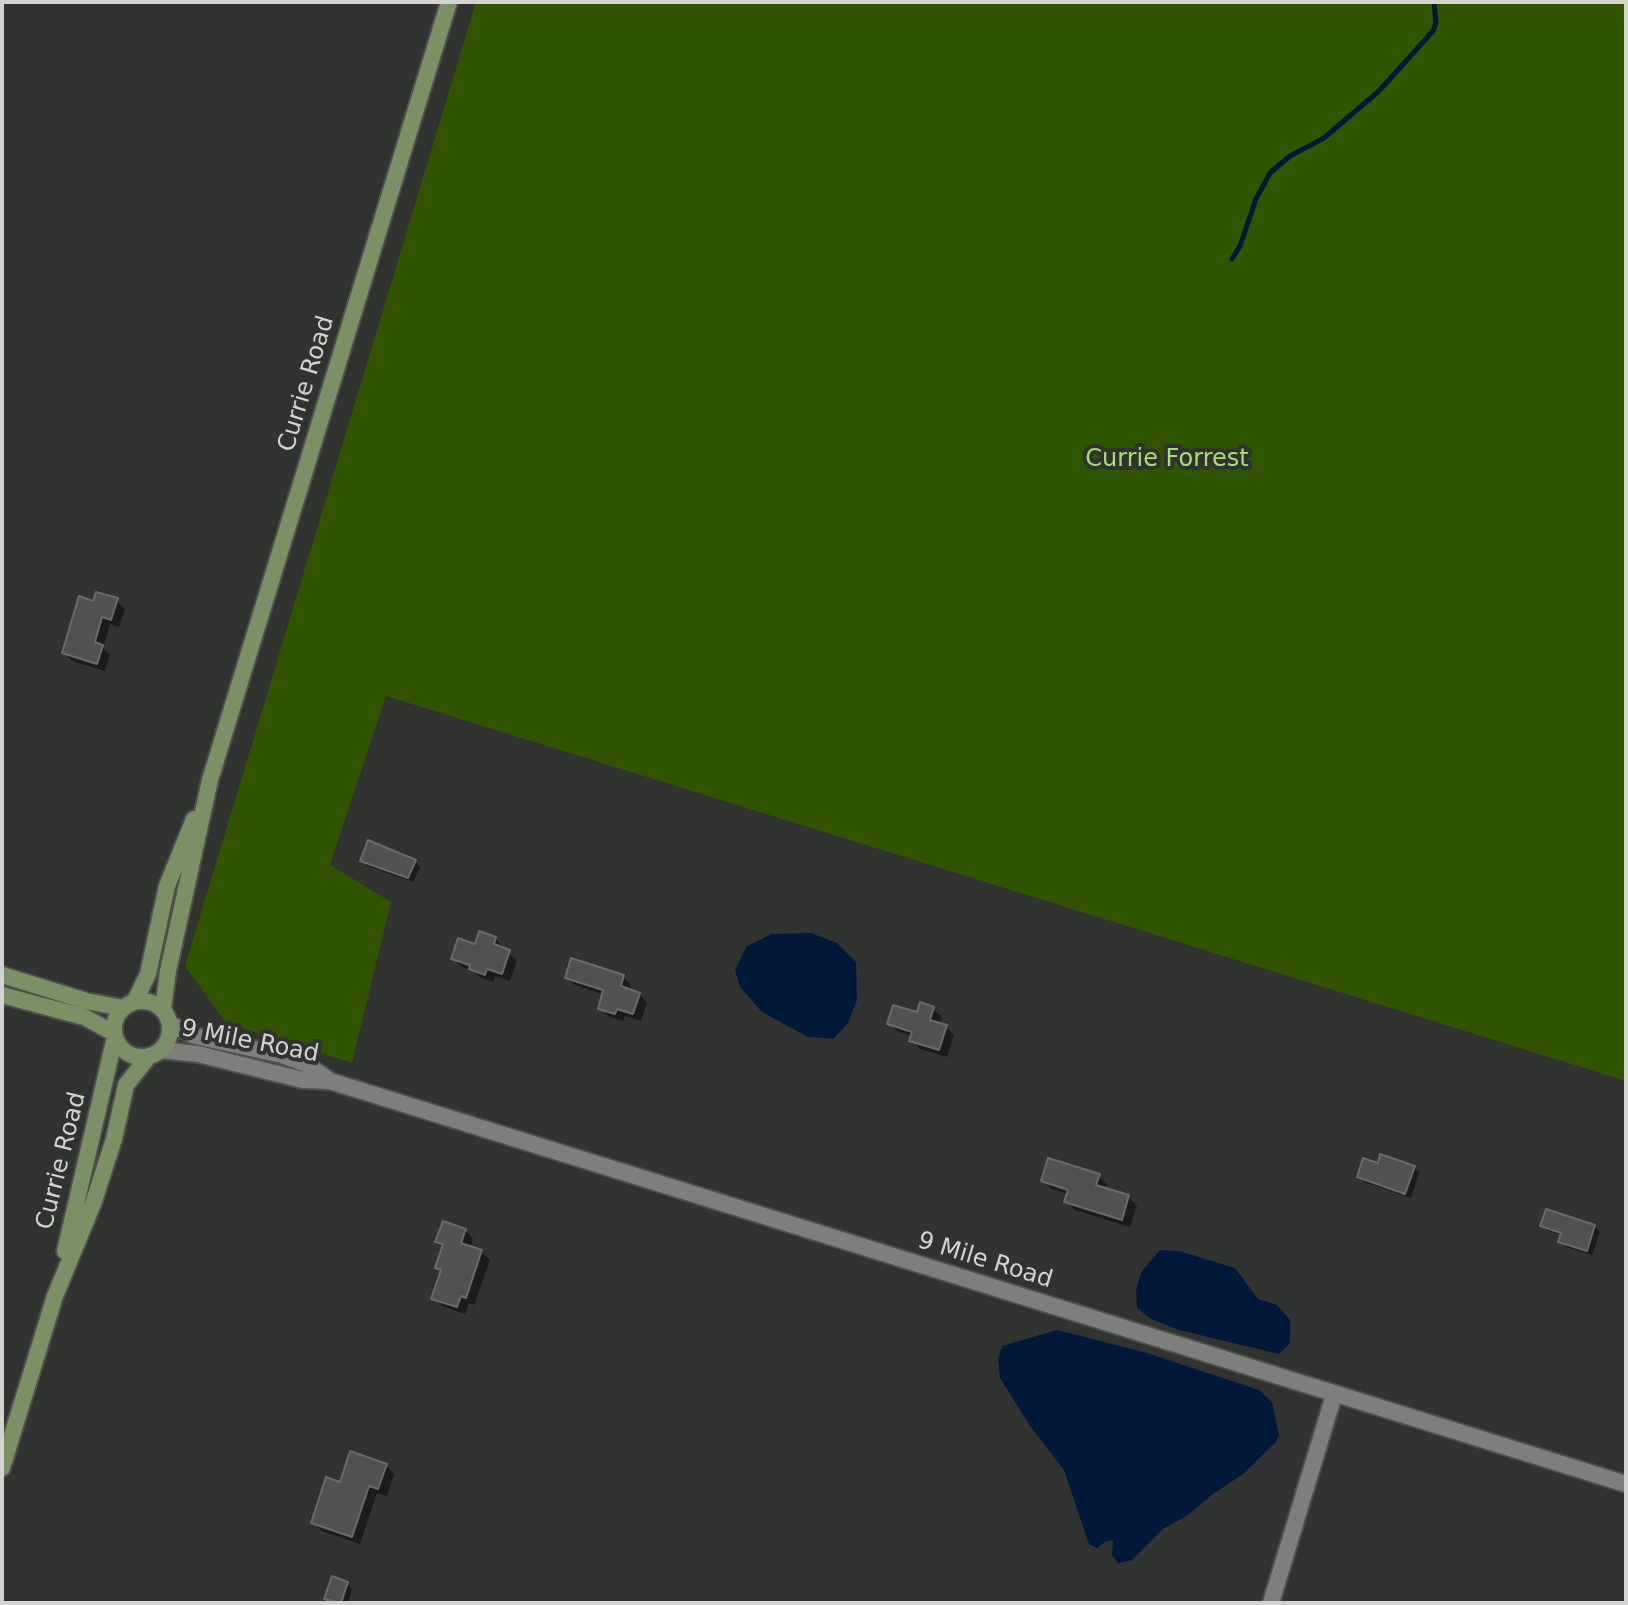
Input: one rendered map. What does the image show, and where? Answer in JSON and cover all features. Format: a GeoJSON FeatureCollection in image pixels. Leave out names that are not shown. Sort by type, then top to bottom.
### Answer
{"type":"FeatureCollection","features":[{"type":"Feature","properties":{"kind":"street","name":"Currie Road"},"geometry":{"type":"LineString","coordinates":[[167,1016],[171,955],[210,780],[449,2]]}},
{"type":"Feature","properties":{"kind":"street","name":"Currie Road"},"geometry":{"type":"LineString","coordinates":[[129,1004],[148,974],[167,886],[210,780]]}},
{"type":"Feature","properties":{"kind":"street"},"geometry":{"type":"LineString","coordinates":[[2,975],[86,1001],[129,1004],[150,1001],[167,1016],[168,1041],[155,1053],[128,1053],[115,1035],[84,1017],[2,995]]}},
{"type":"Feature","properties":{"kind":"street"},"geometry":{"type":"LineString","coordinates":[[115,1035],[115,1019],[129,1004]]}},
{"type":"Feature","properties":{"kind":"street","name":"9 Mile Road"},"geometry":{"type":"LineString","coordinates":[[167,1016],[195,1036],[282,1055],[306,1064],[330,1081]]}},
{"type":"Feature","properties":{"kind":"street","name":"Currie Road"},"geometry":{"type":"LineString","coordinates":[[2,1468],[55,1296],[115,1035]]}},
{"type":"Feature","properties":{"kind":"street","name":"Currie Road"},"geometry":{"type":"LineString","coordinates":[[55,1296],[93,1204],[114,1139],[126,1085],[132,1074],[155,1053]]}},
{"type":"Feature","properties":{"kind":"street","name":"9 Mile Road"},"geometry":{"type":"LineString","coordinates":[[155,1053],[198,1054],[303,1080],[330,1081],[1626,1484]]}},
{"type":"Feature","properties":{"kind":"street"},"geometry":{"type":"LineString","coordinates":[[1271,1603],[1334,1395]]}},
{"type":"Feature","properties":{"kind":"green space","name":"Currie Forrest"},"geometry":{"type":"Polygon","coordinates":[[[476,2],[1626,2],[1626,1081],[386,696],[330,865],[391,902],[352,1063],[226,1023],[185,966],[476,2]]]}},
{"type":"Feature","properties":{"kind":"water"},"geometry":{"type":"Polygon","coordinates":[[[811,933],[837,943],[856,962],[857,1000],[848,1023],[833,1039],[808,1037],[762,1012],[740,987],[735,970],[747,946],[772,934],[811,933]]]}},
{"type":"Feature","properties":{"kind":"water"},"geometry":{"type":"Polygon","coordinates":[[[1160,1250],[1179,1251],[1235,1268],[1258,1299],[1277,1305],[1290,1320],[1290,1343],[1279,1354],[1179,1330],[1151,1319],[1137,1308],[1136,1289],[1142,1271],[1160,1250]]]}},
{"type":"Feature","properties":{"kind":"water"},"geometry":{"type":"Polygon","coordinates":[[[1057,1330],[1147,1353],[1259,1390],[1272,1402],[1279,1435],[1276,1442],[1243,1474],[1188,1515],[1163,1529],[1132,1560],[1118,1563],[1112,1555],[1113,1540],[1097,1548],[1089,1544],[1064,1470],[1030,1426],[1000,1378],[998,1359],[1002,1346],[1057,1330]]]}},
{"type":"Feature","properties":{"kind":"building"},"geometry":{"type":"Polygon","coordinates":[[[96,592],[118,598],[111,620],[102,617],[95,642],[103,645],[97,664],[62,653],[79,596],[93,601],[96,592]]]}},
{"type":"Feature","properties":{"kind":"building"},"geometry":{"type":"Polygon","coordinates":[[[368,840],[416,860],[408,878],[360,861],[368,840]]]}},
{"type":"Feature","properties":{"kind":"building"},"geometry":{"type":"Polygon","coordinates":[[[479,931],[496,937],[494,944],[510,950],[502,974],[487,969],[485,975],[469,969],[470,965],[451,959],[458,938],[475,944],[479,931]]]}},
{"type":"Feature","properties":{"kind":"building"},"geometry":{"type":"Polygon","coordinates":[[[571,958],[624,975],[621,986],[640,993],[633,1014],[617,1009],[615,1014],[598,1009],[603,990],[565,978],[571,958]]]}},
{"type":"Feature","properties":{"kind":"building"},"geometry":{"type":"Polygon","coordinates":[[[920,1002],[934,1007],[930,1020],[947,1025],[939,1050],[909,1041],[912,1032],[887,1024],[893,1005],[917,1012],[920,1002]]]}},
{"type":"Feature","properties":{"kind":"building"},"geometry":{"type":"Polygon","coordinates":[[[1380,1154],[1415,1166],[1405,1194],[1357,1177],[1363,1158],[1378,1163],[1380,1154]]]}},
{"type":"Feature","properties":{"kind":"building"},"geometry":{"type":"Polygon","coordinates":[[[1048,1158],[1100,1174],[1096,1185],[1129,1195],[1122,1220],[1064,1202],[1068,1190],[1041,1181],[1048,1158]]]}},
{"type":"Feature","properties":{"kind":"building"},"geometry":{"type":"Polygon","coordinates":[[[1546,1209],[1595,1225],[1587,1251],[1558,1242],[1561,1233],[1540,1226],[1546,1209]]]}},
{"type":"Feature","properties":{"kind":"building"},"geometry":{"type":"Polygon","coordinates":[[[443,1221],[466,1229],[461,1243],[482,1250],[466,1298],[461,1296],[457,1307],[431,1299],[441,1270],[435,1268],[443,1244],[435,1242],[443,1221]]]}},
{"type":"Feature","properties":{"kind":"building"},"geometry":{"type":"Polygon","coordinates":[[[350,1451],[387,1464],[378,1489],[369,1486],[352,1537],[311,1523],[326,1477],[340,1482],[350,1451]]]}},
{"type":"Feature","properties":{"kind":"building"},"geometry":{"type":"Polygon","coordinates":[[[332,1576],[348,1582],[341,1603],[324,1599],[332,1576]]]}},
{"type":"Feature","properties":{"kind":"waterway"},"geometry":{"type":"LineString","coordinates":[[1232,259],[1270,173],[1290,156],[1324,138],[1379,91],[1433,31],[1436,23],[1434,2]]}}]}
